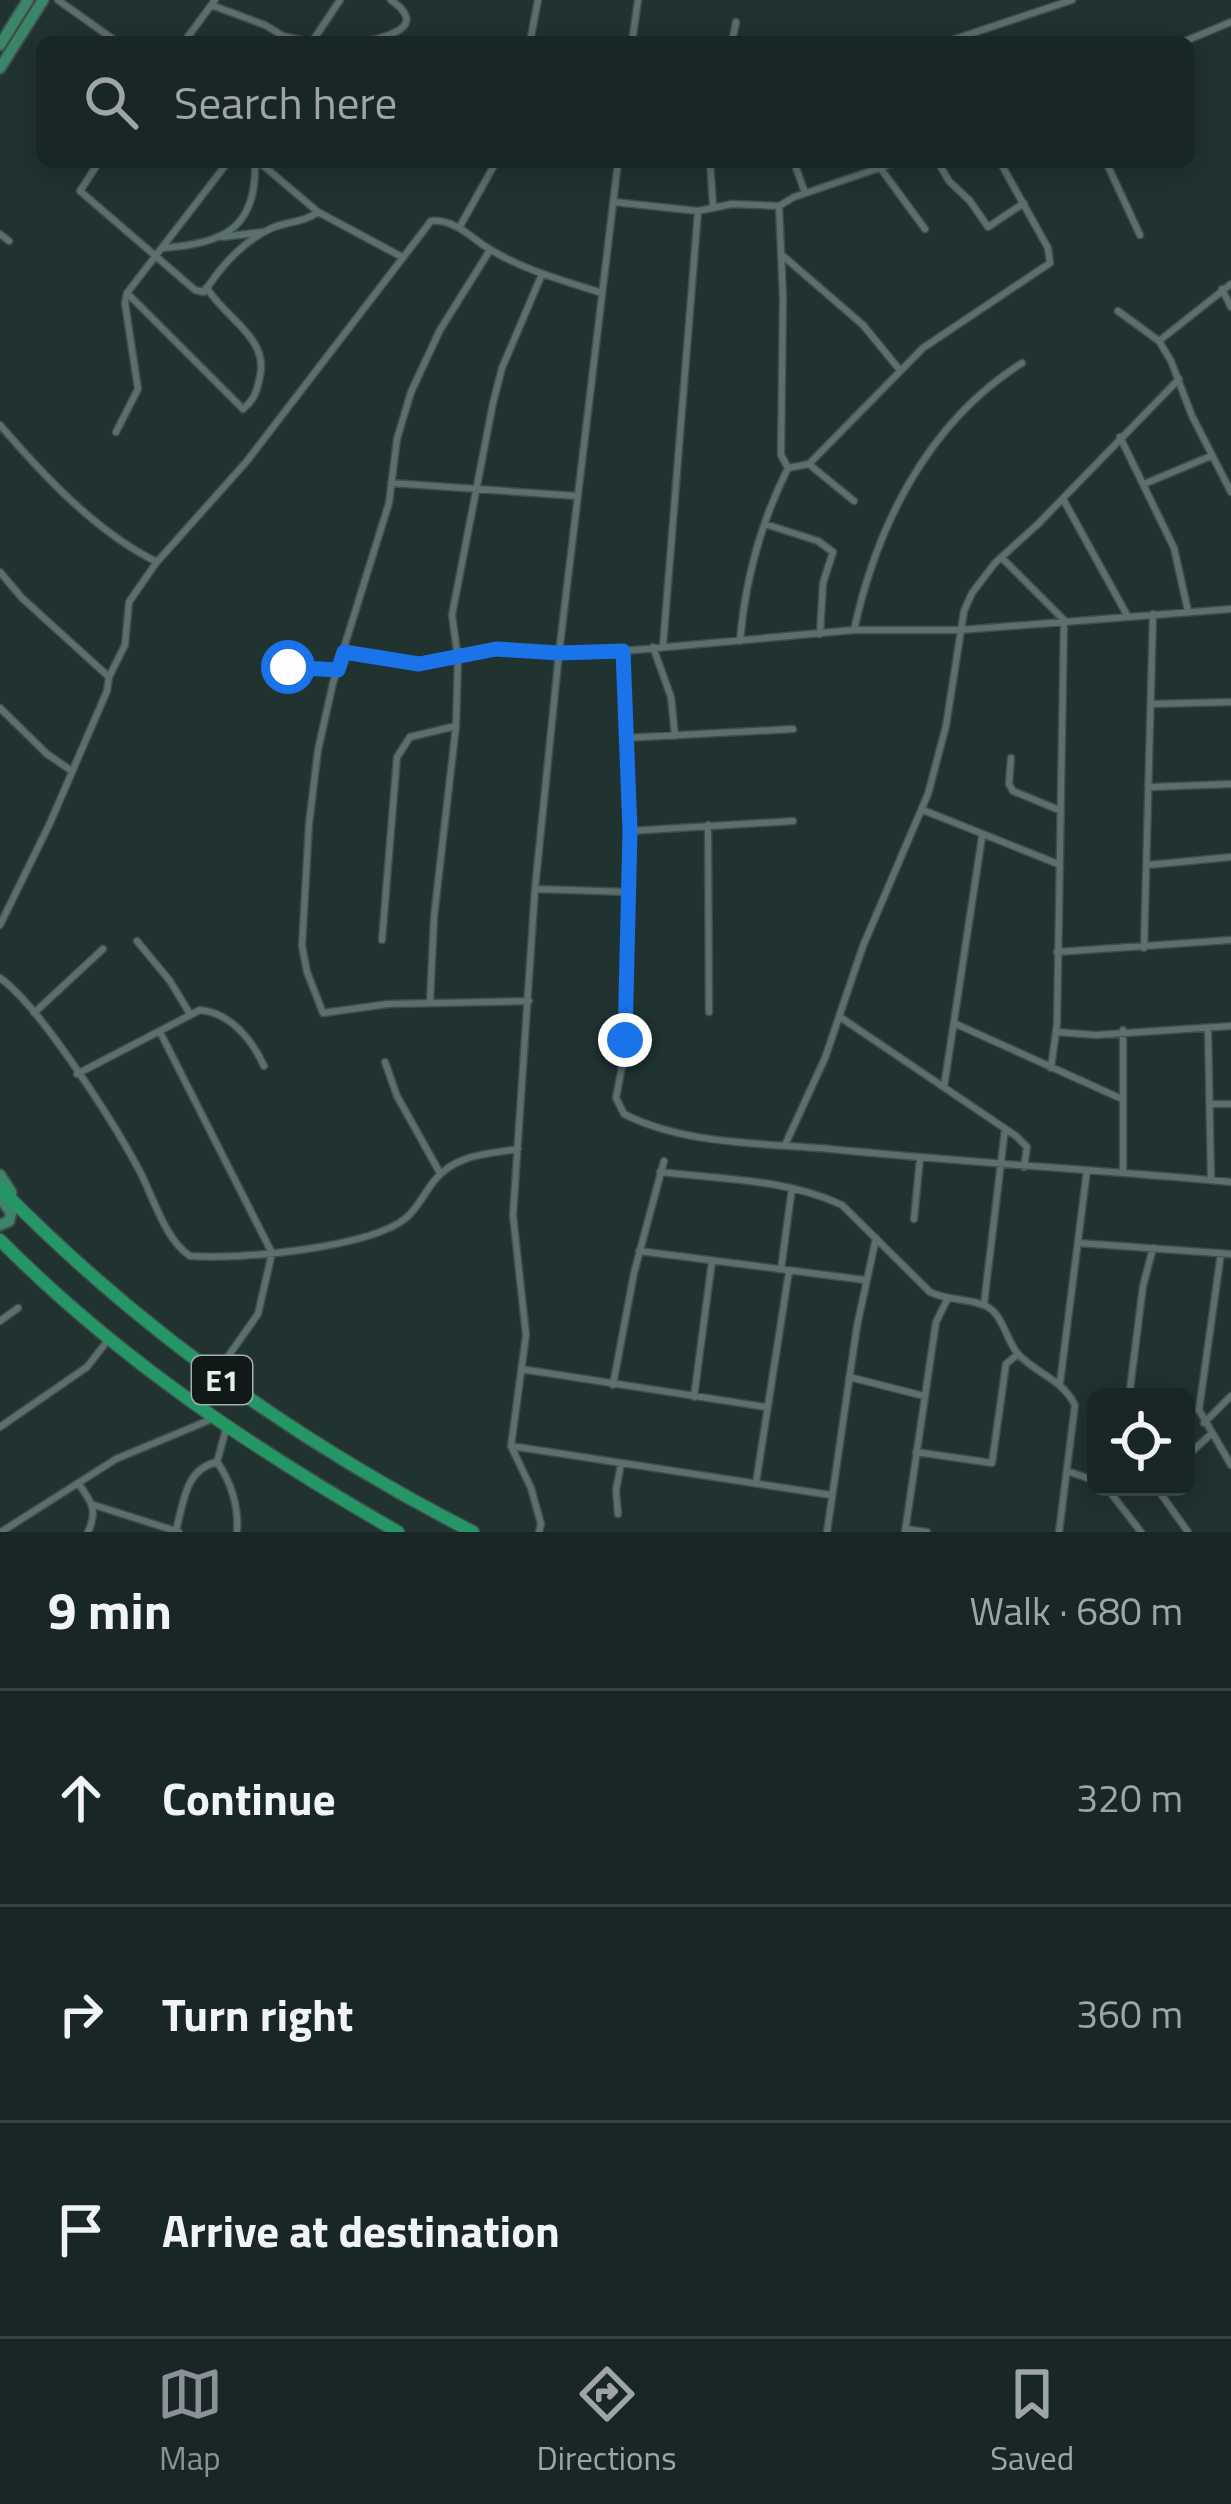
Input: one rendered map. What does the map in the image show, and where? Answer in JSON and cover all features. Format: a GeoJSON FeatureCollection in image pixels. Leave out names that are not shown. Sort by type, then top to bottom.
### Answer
{"type":"FeatureCollection","features":[{"type":"Feature","properties":{"kind":"highway","name":"E1"},"geometry":{"type":"LineString","coordinates":[[3,1192],[97,1280],[215,1375],[402,1496],[473,1532]]}},
{"type":"Feature","properties":{"kind":"highway","name":"E1"},"geometry":{"type":"LineString","coordinates":[[0,1240],[212,1419],[398,1532]]}},
{"type":"Feature","properties":{"kind":"main road"},"geometry":{"type":"LineString","coordinates":[[0,45],[28,0]]}},
{"type":"Feature","properties":{"kind":"main road"},"geometry":{"type":"LineString","coordinates":[[0,68],[43,0]]}},
{"type":"Feature","properties":{"kind":"main road"},"geometry":{"type":"LineString","coordinates":[[0,1225],[9,1220],[3,1192]]}},
{"type":"Feature","properties":{"kind":"street"},"geometry":{"type":"LineString","coordinates":[[58,0],[109,36]]}},
{"type":"Feature","properties":{"kind":"street"},"geometry":{"type":"LineString","coordinates":[[315,36],[340,0]]}},
{"type":"Feature","properties":{"kind":"street"},"geometry":{"type":"LineString","coordinates":[[390,36],[403,28],[404,9],[391,0]]}},
{"type":"Feature","properties":{"kind":"street"},"geometry":{"type":"LineString","coordinates":[[531,36],[538,0]]}},
{"type":"Feature","properties":{"kind":"street"},"geometry":{"type":"LineString","coordinates":[[633,36],[638,0]]}},
{"type":"Feature","properties":{"kind":"street"},"geometry":{"type":"LineString","coordinates":[[964,36],[1072,0]]}},
{"type":"Feature","properties":{"kind":"street"},"geometry":{"type":"LineString","coordinates":[[188,36],[213,3],[283,36]]}},
{"type":"Feature","properties":{"kind":"street"},"geometry":{"type":"LineString","coordinates":[[733,36],[736,22]]}},
{"type":"Feature","properties":{"kind":"street"},"geometry":{"type":"LineString","coordinates":[[1195,37],[1231,22]]}},
{"type":"Feature","properties":{"kind":"street"},"geometry":{"type":"LineString","coordinates":[[95,168],[80,190],[160,252],[195,290],[204,292],[232,255],[266,232]]}},
{"type":"Feature","properties":{"kind":"street"},"geometry":{"type":"LineString","coordinates":[[116,432],[138,389],[124,303],[128,292],[223,168]]}},
{"type":"Feature","properties":{"kind":"street"},"geometry":{"type":"LineString","coordinates":[[218,237],[248,213],[256,191],[257,168]]}},
{"type":"Feature","properties":{"kind":"street"},"geometry":{"type":"LineString","coordinates":[[264,168],[318,212],[401,257]]}},
{"type":"Feature","properties":{"kind":"street"},"geometry":{"type":"LineString","coordinates":[[459,228],[493,168]]}},
{"type":"Feature","properties":{"kind":"street"},"geometry":{"type":"LineString","coordinates":[[539,1532],[535,1500],[511,1445],[525,1300],[513,1215],[535,889],[617,168]]}},
{"type":"Feature","properties":{"kind":"street"},"geometry":{"type":"LineString","coordinates":[[710,168],[712,205]]}},
{"type":"Feature","properties":{"kind":"street"},"geometry":{"type":"LineString","coordinates":[[796,168],[805,193]]}},
{"type":"Feature","properties":{"kind":"street"},"geometry":{"type":"LineString","coordinates":[[941,168],[988,227],[1024,203]]}},
{"type":"Feature","properties":{"kind":"street"},"geometry":{"type":"LineString","coordinates":[[788,468],[809,464],[923,348],[1048,267],[1052,257],[1004,168]]}},
{"type":"Feature","properties":{"kind":"street"},"geometry":{"type":"LineString","coordinates":[[1109,168],[1140,235]]}},
{"type":"Feature","properties":{"kind":"street"},"geometry":{"type":"LineString","coordinates":[[614,202],[698,211],[712,205],[779,206],[881,169],[925,229]]}},
{"type":"Feature","properties":{"kind":"street"},"geometry":{"type":"LineString","coordinates":[[779,206],[781,455],[788,468]]}},
{"type":"Feature","properties":{"kind":"street"},"geometry":{"type":"LineString","coordinates":[[663,646],[698,211]]}},
{"type":"Feature","properties":{"kind":"street"},"geometry":{"type":"LineString","coordinates":[[160,252],[218,237],[266,232],[306,221],[318,212]]}},
{"type":"Feature","properties":{"kind":"street"},"geometry":{"type":"LineString","coordinates":[[0,925],[107,691],[125,645],[129,602],[157,562],[247,461],[430,221],[459,228],[490,250],[542,274],[602,292]]}},
{"type":"Feature","properties":{"kind":"street"},"geometry":{"type":"LineString","coordinates":[[0,234],[9,241]]}},
{"type":"Feature","properties":{"kind":"street"},"geometry":{"type":"LineString","coordinates":[[490,250],[440,330],[417,377],[397,439],[392,483],[318,750],[302,946],[323,1013],[430,1002],[529,1001]]}},
{"type":"Feature","properties":{"kind":"street"},"geometry":{"type":"LineString","coordinates":[[780,253],[863,325],[899,369]]}},
{"type":"Feature","properties":{"kind":"street"},"geometry":{"type":"LineString","coordinates":[[430,1002],[434,916],[456,726],[458,659],[452,615],[502,368],[542,274]]}},
{"type":"Feature","properties":{"kind":"street"},"geometry":{"type":"LineString","coordinates":[[1159,341],[1231,284]]}},
{"type":"Feature","properties":{"kind":"street"},"geometry":{"type":"LineString","coordinates":[[128,292],[243,409],[255,397],[263,366],[261,350],[207,288]]}},
{"type":"Feature","properties":{"kind":"street"},"geometry":{"type":"LineString","coordinates":[[1222,289],[1231,307]]}},
{"type":"Feature","properties":{"kind":"street"},"geometry":{"type":"LineString","coordinates":[[1118,311],[1159,341],[1231,492]]}},
{"type":"Feature","properties":{"kind":"street"},"geometry":{"type":"LineString","coordinates":[[854,631],[871,563],[904,489],[940,438],[984,390],[1022,363]]}},
{"type":"Feature","properties":{"kind":"street"},"geometry":{"type":"LineString","coordinates":[[785,1145],[840,1017],[863,946],[923,810],[946,726],[964,611],[976,585],[1179,379]]}},
{"type":"Feature","properties":{"kind":"street"},"geometry":{"type":"LineString","coordinates":[[0,425],[26,458],[81,508],[157,562]]}},
{"type":"Feature","properties":{"kind":"street"},"geometry":{"type":"LineString","coordinates":[[1120,437],[1174,548],[1188,611]]}},
{"type":"Feature","properties":{"kind":"street"},"geometry":{"type":"LineString","coordinates":[[1144,484],[1211,456]]}},
{"type":"Feature","properties":{"kind":"street"},"geometry":{"type":"LineString","coordinates":[[809,464],[854,500]]}},
{"type":"Feature","properties":{"kind":"street"},"geometry":{"type":"LineString","coordinates":[[740,641],[744,598],[765,524],[788,468]]}},
{"type":"Feature","properties":{"kind":"street"},"geometry":{"type":"LineString","coordinates":[[392,483],[578,496]]}},
{"type":"Feature","properties":{"kind":"street"},"geometry":{"type":"LineString","coordinates":[[1063,499],[1127,615]]}},
{"type":"Feature","properties":{"kind":"street"},"geometry":{"type":"LineString","coordinates":[[765,524],[818,541],[832,553],[823,583],[820,634]]}},
{"type":"Feature","properties":{"kind":"street"},"geometry":{"type":"LineString","coordinates":[[1002,558],[1064,620],[1057,1032],[1051,1068]]}},
{"type":"Feature","properties":{"kind":"street"},"geometry":{"type":"LineString","coordinates":[[0,572],[109,677]]}},
{"type":"Feature","properties":{"kind":"street"},"geometry":{"type":"LineString","coordinates":[[344,652],[419,664],[496,649],[623,651],[854,631],[960,630],[1231,609]]}},
{"type":"Feature","properties":{"kind":"street"},"geometry":{"type":"LineString","coordinates":[[1144,948],[1153,614]]}},
{"type":"Feature","properties":{"kind":"street"},"geometry":{"type":"LineString","coordinates":[[653,647],[671,697],[675,736]]}},
{"type":"Feature","properties":{"kind":"street"},"geometry":{"type":"LineString","coordinates":[[623,651],[630,892],[624,1056],[617,1106],[640,1122],[676,1133],[1231,1182]]}},
{"type":"Feature","properties":{"kind":"street"},"geometry":{"type":"LineString","coordinates":[[270,669],[338,670]]}},
{"type":"Feature","properties":{"kind":"street"},"geometry":{"type":"LineString","coordinates":[[1152,704],[1231,702]]}},
{"type":"Feature","properties":{"kind":"street"},"geometry":{"type":"LineString","coordinates":[[0,708],[47,754],[72,771]]}},
{"type":"Feature","properties":{"kind":"street"},"geometry":{"type":"LineString","coordinates":[[382,940],[397,757],[410,737],[456,726]]}},
{"type":"Feature","properties":{"kind":"street"},"geometry":{"type":"LineString","coordinates":[[624,738],[793,729]]}},
{"type":"Feature","properties":{"kind":"street"},"geometry":{"type":"LineString","coordinates":[[1011,758],[1013,791],[1059,810]]}},
{"type":"Feature","properties":{"kind":"street"},"geometry":{"type":"LineString","coordinates":[[1151,787],[1231,784]]}},
{"type":"Feature","properties":{"kind":"street"},"geometry":{"type":"LineString","coordinates":[[923,810],[1058,864]]}},
{"type":"Feature","properties":{"kind":"street"},"geometry":{"type":"LineString","coordinates":[[630,831],[793,821]]}},
{"type":"Feature","properties":{"kind":"street"},"geometry":{"type":"LineString","coordinates":[[708,825],[709,1012]]}},
{"type":"Feature","properties":{"kind":"street"},"geometry":{"type":"LineString","coordinates":[[944,1087],[982,837]]}},
{"type":"Feature","properties":{"kind":"street"},"geometry":{"type":"LineString","coordinates":[[1148,865],[1231,857]]}},
{"type":"Feature","properties":{"kind":"street"},"geometry":{"type":"LineString","coordinates":[[535,889],[630,892]]}},
{"type":"Feature","properties":{"kind":"street"},"geometry":{"type":"LineString","coordinates":[[1057,952],[1231,940]]}},
{"type":"Feature","properties":{"kind":"street"},"geometry":{"type":"LineString","coordinates":[[137,941],[190,1014]]}},
{"type":"Feature","properties":{"kind":"street"},"geometry":{"type":"LineString","coordinates":[[34,1013],[103,949]]}},
{"type":"Feature","properties":{"kind":"street"},"geometry":{"type":"LineString","coordinates":[[0,978],[18,990],[77,1073],[136,1163],[184,1253],[214,1258],[272,1253],[392,1226],[413,1211],[440,1173],[471,1157],[518,1149]]}},
{"type":"Feature","properties":{"kind":"street"},"geometry":{"type":"LineString","coordinates":[[77,1073],[190,1014],[214,1011],[253,1040],[264,1066]]}},
{"type":"Feature","properties":{"kind":"street"},"geometry":{"type":"LineString","coordinates":[[840,1017],[1005,1129],[1027,1147],[1024,1167]]}},
{"type":"Feature","properties":{"kind":"street"},"geometry":{"type":"LineString","coordinates":[[956,1024],[1122,1099]]}},
{"type":"Feature","properties":{"kind":"street"},"geometry":{"type":"LineString","coordinates":[[1057,1032],[1096,1035],[1231,1026]]}},
{"type":"Feature","properties":{"kind":"street"},"geometry":{"type":"LineString","coordinates":[[1208,1029],[1211,1180]]}},
{"type":"Feature","properties":{"kind":"street"},"geometry":{"type":"LineString","coordinates":[[1123,1030],[1123,1170]]}},
{"type":"Feature","properties":{"kind":"street"},"geometry":{"type":"LineString","coordinates":[[160,1032],[272,1253],[257,1314],[215,1375]]}},
{"type":"Feature","properties":{"kind":"street"},"geometry":{"type":"LineString","coordinates":[[385,1062],[397,1096],[440,1173]]}},
{"type":"Feature","properties":{"kind":"street"},"geometry":{"type":"LineString","coordinates":[[1210,1104],[1231,1104]]}},
{"type":"Feature","properties":{"kind":"street"},"geometry":{"type":"LineString","coordinates":[[984,1305],[1005,1129]]}},
{"type":"Feature","properties":{"kind":"street"},"geometry":{"type":"LineString","coordinates":[[914,1219],[920,1158]]}},
{"type":"Feature","properties":{"kind":"street"},"geometry":{"type":"LineString","coordinates":[[613,1384],[639,1251],[664,1161]]}},
{"type":"Feature","properties":{"kind":"street"},"geometry":{"type":"LineString","coordinates":[[1060,1383],[1087,1170]]}},
{"type":"Feature","properties":{"kind":"street"},"geometry":{"type":"LineString","coordinates":[[660,1172],[792,1187],[842,1205],[930,1292],[993,1311],[1018,1354],[1060,1383],[1075,1406],[1059,1532]]}},
{"type":"Feature","properties":{"kind":"street"},"geometry":{"type":"LineString","coordinates":[[756,1483],[792,1187]]}},
{"type":"Feature","properties":{"kind":"street"},"geometry":{"type":"LineString","coordinates":[[827,1532],[865,1280],[876,1238]]}},
{"type":"Feature","properties":{"kind":"street"},"geometry":{"type":"LineString","coordinates":[[1079,1244],[1226,1253],[1198,1396],[1204,1423],[1231,1465]]}},
{"type":"Feature","properties":{"kind":"street"},"geometry":{"type":"LineString","coordinates":[[1130,1388],[1143,1286],[1153,1248]]}},
{"type":"Feature","properties":{"kind":"street"},"geometry":{"type":"LineString","coordinates":[[639,1251],[865,1280]]}},
{"type":"Feature","properties":{"kind":"street"},"geometry":{"type":"LineString","coordinates":[[694,1396],[712,1261]]}},
{"type":"Feature","properties":{"kind":"street"},"geometry":{"type":"LineString","coordinates":[[927,1532],[906,1531],[936,1322],[946,1300]]}},
{"type":"Feature","properties":{"kind":"street"},"geometry":{"type":"LineString","coordinates":[[0,1321],[18,1308]]}},
{"type":"Feature","properties":{"kind":"street"},"geometry":{"type":"LineString","coordinates":[[0,1427],[87,1367],[110,1337]]}},
{"type":"Feature","properties":{"kind":"street"},"geometry":{"type":"LineString","coordinates":[[916,1452],[992,1463],[1006,1364],[1018,1354]]}},
{"type":"Feature","properties":{"kind":"street"},"geometry":{"type":"LineString","coordinates":[[521,1369],[766,1407]]}},
{"type":"Feature","properties":{"kind":"street"},"geometry":{"type":"LineString","coordinates":[[849,1376],[924,1396]]}},
{"type":"Feature","properties":{"kind":"street"},"geometry":{"type":"LineString","coordinates":[[1204,1423],[1231,1396]]}},
{"type":"Feature","properties":{"kind":"street"},"geometry":{"type":"LineString","coordinates":[[1,1532],[146,1444],[212,1419]]}},
{"type":"Feature","properties":{"kind":"street"},"geometry":{"type":"LineString","coordinates":[[217,1462],[226,1429]]}},
{"type":"Feature","properties":{"kind":"street"},"geometry":{"type":"LineString","coordinates":[[1195,1449],[1210,1435]]}},
{"type":"Feature","properties":{"kind":"street"},"geometry":{"type":"LineString","coordinates":[[511,1445],[831,1496]]}},
{"type":"Feature","properties":{"kind":"street"},"geometry":{"type":"LineString","coordinates":[[94,1505],[177,1532],[192,1474],[202,1465],[217,1462]]}},
{"type":"Feature","properties":{"kind":"street"},"geometry":{"type":"LineString","coordinates":[[217,1462],[227,1475],[238,1532]]}},
{"type":"Feature","properties":{"kind":"street"},"geometry":{"type":"LineString","coordinates":[[618,1514],[620,1464]]}},
{"type":"Feature","properties":{"kind":"street"},"geometry":{"type":"LineString","coordinates":[[1067,1471],[1087,1478]]}},
{"type":"Feature","properties":{"kind":"street"},"geometry":{"type":"LineString","coordinates":[[77,1482],[94,1505],[96,1515],[88,1532]]}},
{"type":"Feature","properties":{"kind":"street"},"geometry":{"type":"LineString","coordinates":[[1113,1496],[1141,1532]]}},
{"type":"Feature","properties":{"kind":"street"},"geometry":{"type":"LineString","coordinates":[[1162,1496],[1188,1532]]}},
{"type":"Feature","properties":{"kind":"route"},"geometry":{"type":"LineString","coordinates":[[288,667],[338,670],[344,652],[419,664],[496,649],[623,651],[630,831],[625,1040]]}}]}
